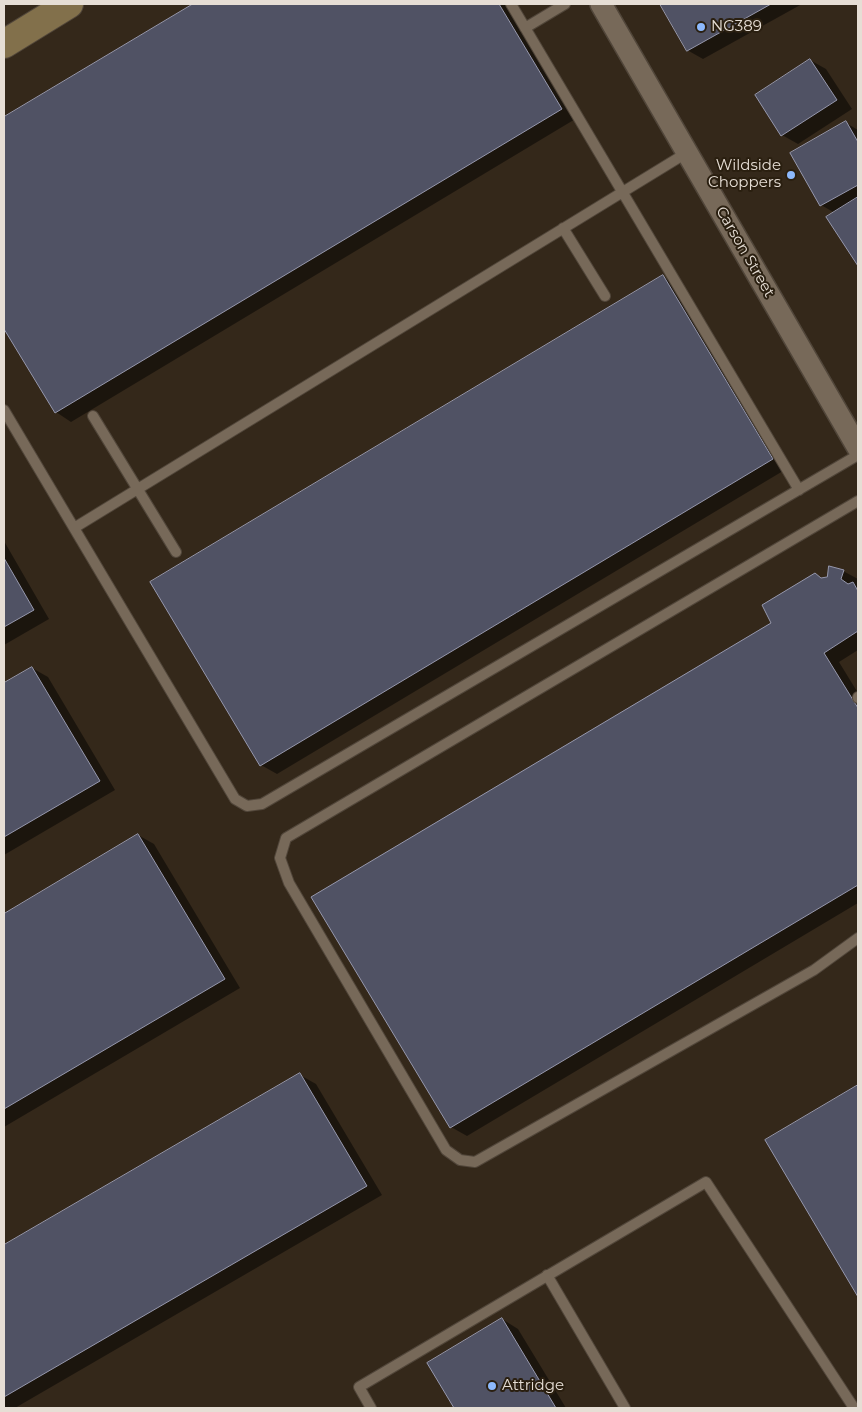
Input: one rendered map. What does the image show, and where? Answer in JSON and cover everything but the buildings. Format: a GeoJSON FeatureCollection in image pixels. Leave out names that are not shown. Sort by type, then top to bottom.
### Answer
{"type":"FeatureCollection","features":[{"type":"Feature","properties":{"kind":"main road"},"geometry":{"type":"LineString","coordinates":[[4,44],[69,4]]}},
{"type":"Feature","properties":{"kind":"street","name":"Carson Street"},"geometry":{"type":"LineString","coordinates":[[602,4],[858,448]]}},
{"type":"Feature","properties":{"kind":"lane"},"geometry":{"type":"LineString","coordinates":[[511,4],[799,490]]}},
{"type":"Feature","properties":{"kind":"lane"},"geometry":{"type":"LineString","coordinates":[[526,28],[565,4]]}},
{"type":"Feature","properties":{"kind":"lane"},"geometry":{"type":"LineString","coordinates":[[74,528],[688,152]]}},
{"type":"Feature","properties":{"kind":"lane"},"geometry":{"type":"LineString","coordinates":[[563,228],[605,296]]}},
{"type":"Feature","properties":{"kind":"lane"},"geometry":{"type":"LineString","coordinates":[[4,410],[235,799],[247,806],[262,804],[858,455]]}},
{"type":"Feature","properties":{"kind":"lane"},"geometry":{"type":"LineString","coordinates":[[93,416],[176,552]]}},
{"type":"Feature","properties":{"kind":"lane"},"geometry":{"type":"LineString","coordinates":[[858,501],[286,838],[280,858],[289,883],[446,1150],[460,1160],[475,1162],[814,970],[858,938]]}},
{"type":"Feature","properties":{"kind":"lane"},"geometry":{"type":"LineString","coordinates":[[371,1408],[359,1388],[546,1275],[706,1182],[854,1408]]}},
{"type":"Feature","properties":{"kind":"lane"},"geometry":{"type":"LineString","coordinates":[[546,1275],[625,1408]]}},
{"type":"Feature","properties":{"kind":"place","name":"NG389"},"geometry":{"type":"Point","coordinates":[701,27]}},
{"type":"Feature","properties":{"kind":"place","name":"Wildside Choppers"},"geometry":{"type":"Point","coordinates":[791,175]}},
{"type":"Feature","properties":{"kind":"place","name":"Attridge"},"geometry":{"type":"Point","coordinates":[492,1386]}}]}
